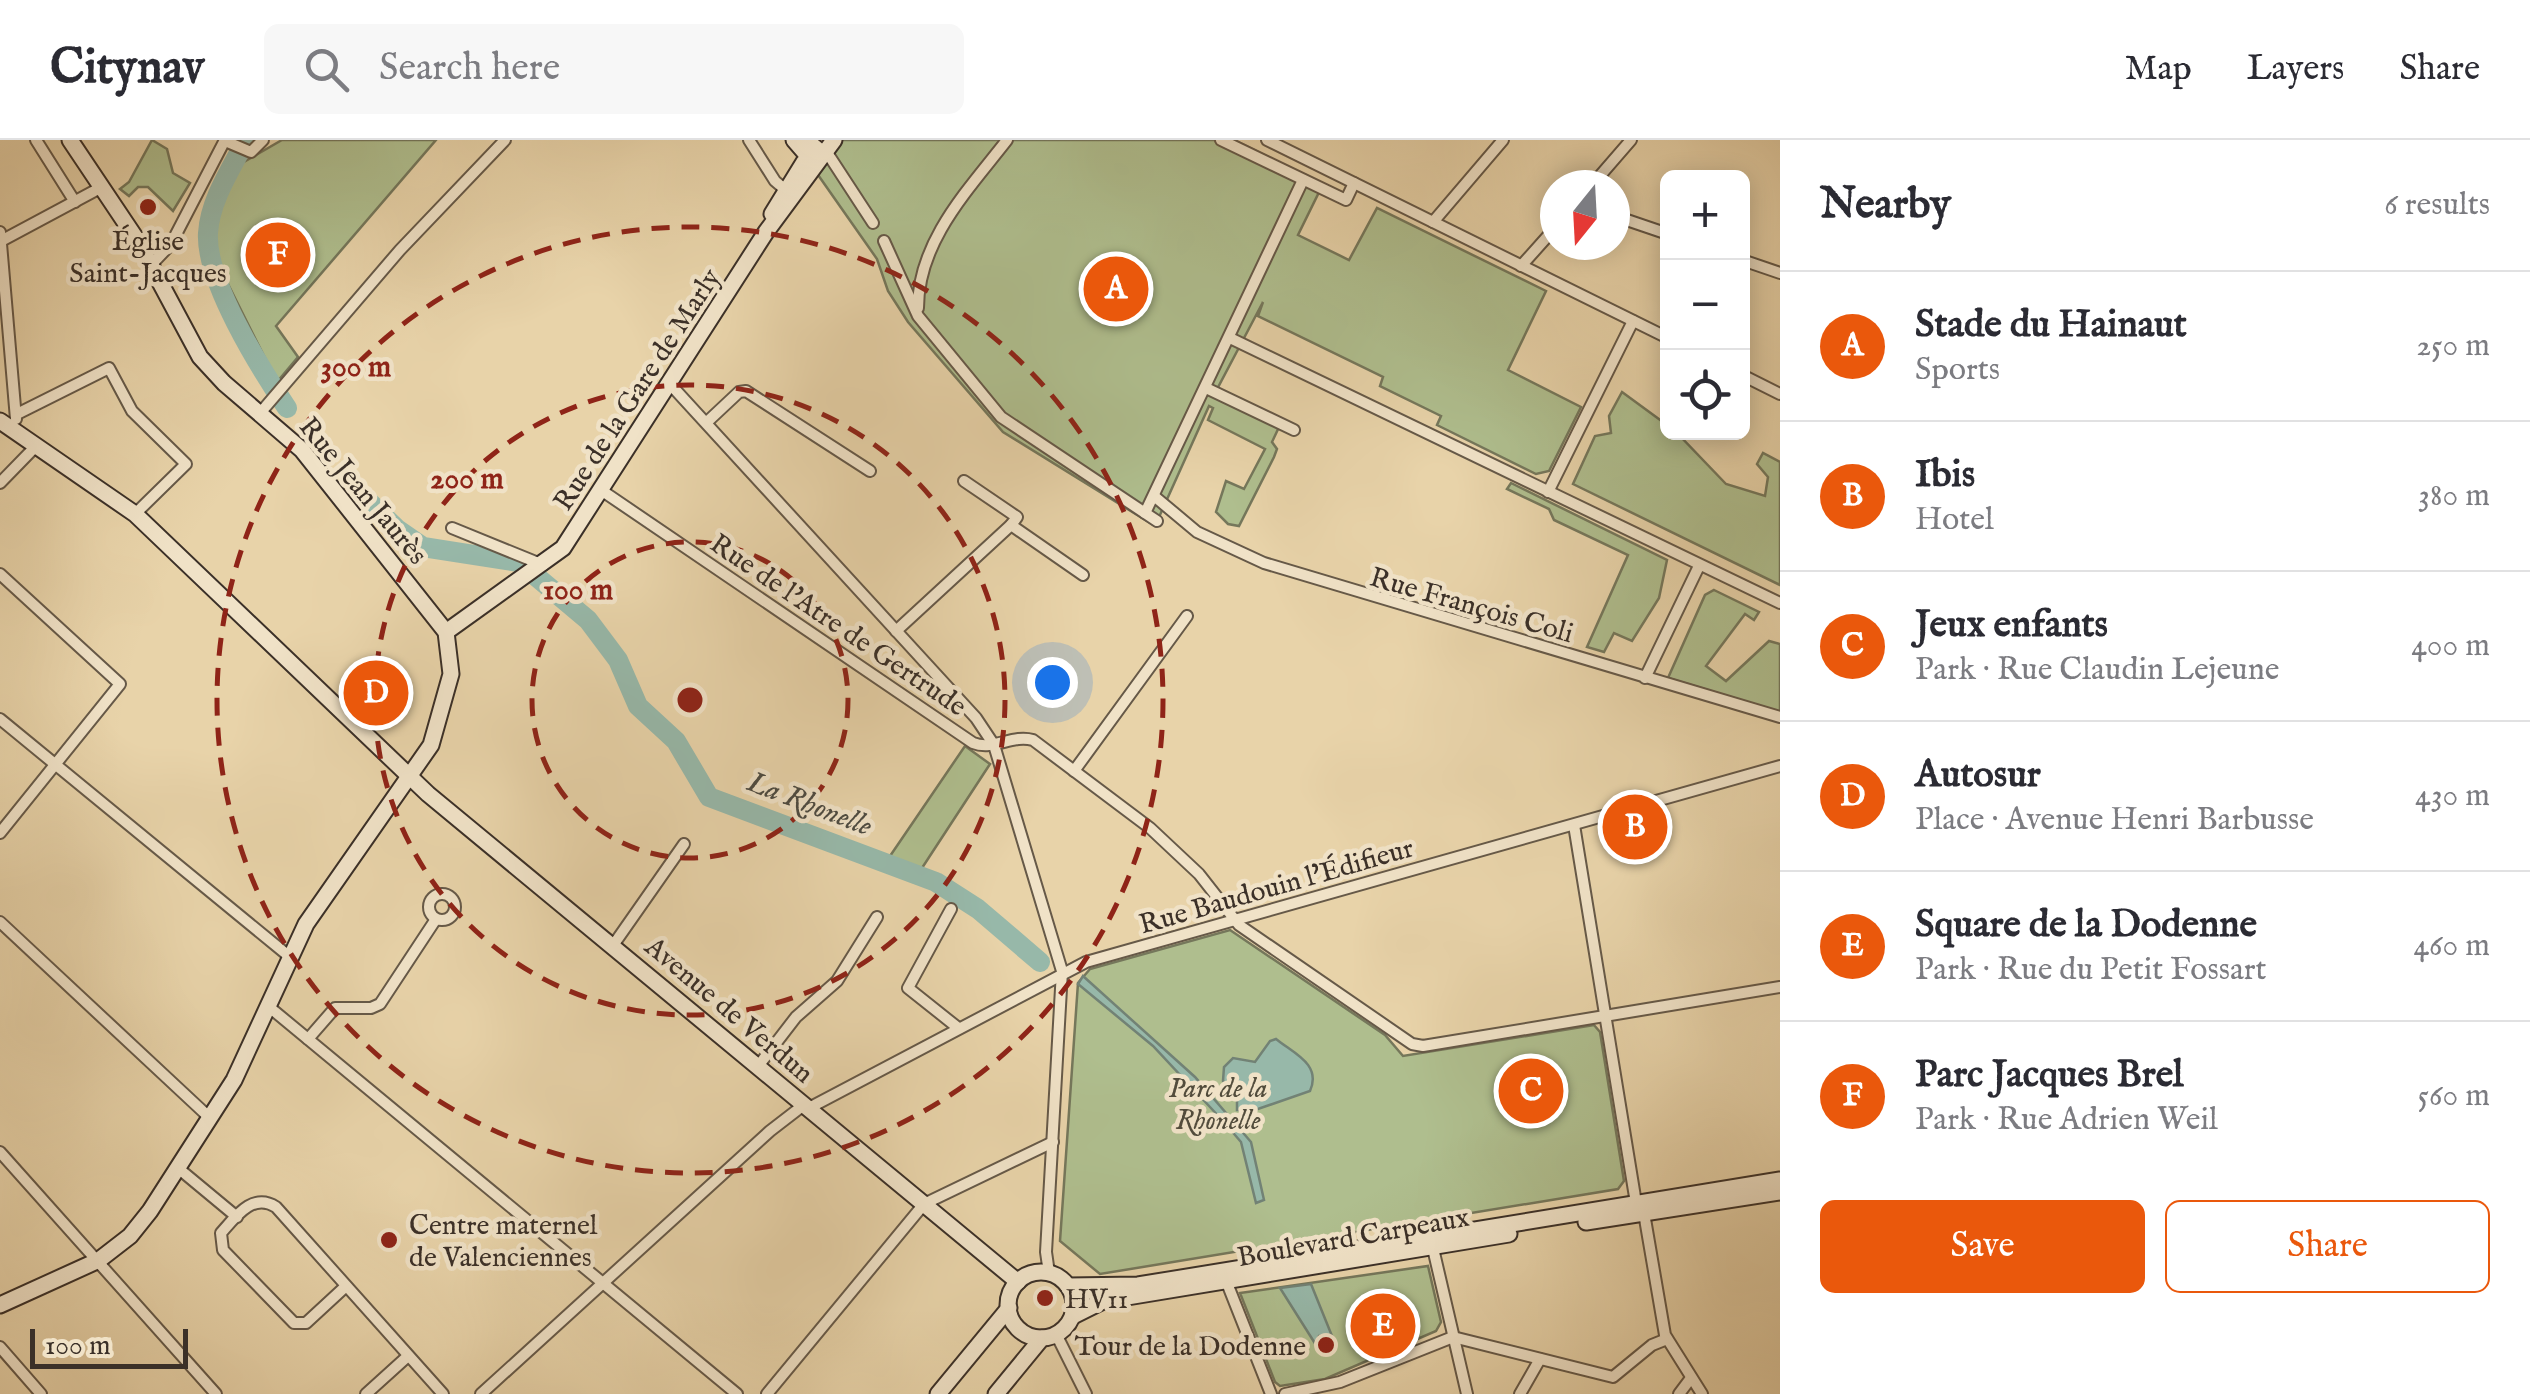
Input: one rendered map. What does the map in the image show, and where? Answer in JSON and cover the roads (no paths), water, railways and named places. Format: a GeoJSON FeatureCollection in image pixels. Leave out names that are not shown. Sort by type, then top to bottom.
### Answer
{"type":"FeatureCollection","features":[{"type":"Feature","properties":{"kind":"main road","name":"Rue Jean Jaurès"},"geometry":{"type":"LineString","coordinates":[[70,140],[151,265],[200,357],[224,384],[308,456],[446,632]]}},
{"type":"Feature","properties":{"kind":"main road"},"geometry":{"type":"LineString","coordinates":[[794,140],[819,149]]}},
{"type":"Feature","properties":{"kind":"main road","name":"Rue de la Gare de Marly"},"geometry":{"type":"LineString","coordinates":[[446,632],[564,548],[819,149]]}},
{"type":"Feature","properties":{"kind":"main road","name":"Avenue de Verdun"},"geometry":{"type":"LineString","coordinates":[[10,421],[37,446],[135,514],[408,776],[1018,1282]]}},
{"type":"Feature","properties":{"kind":"main road"},"geometry":{"type":"LineString","coordinates":[[0,1305],[99,1260],[136,1229],[178,1168],[238,1072],[316,909],[431,744],[445,708],[452,664],[446,632]]}},
{"type":"Feature","properties":{"kind":"main road","name":"Boulevard Carpeaux"},"geometry":{"type":"LineString","coordinates":[[1068,1286],[1138,1285],[1432,1243],[1780,1180]]}},
{"type":"Feature","properties":{"kind":"main road","name":"Boulevard Carpeaux"},"geometry":{"type":"LineString","coordinates":[[1640,1208],[1780,1192]]}},
{"type":"Feature","properties":{"kind":"main road","name":"Boulevard Carpeaux"},"geometry":{"type":"LineString","coordinates":[[1072,1316],[1103,1302],[1227,1283],[1432,1243]]}},
{"type":"Feature","properties":{"kind":"main road"},"geometry":{"type":"LineString","coordinates":[[938,1394],[1009,1308],[1018,1282],[1035,1273],[1048,1273],[1068,1286],[1074,1302],[1072,1316],[996,1394]]}},
{"type":"Feature","properties":{"kind":"main road"},"geometry":{"type":"LineString","coordinates":[[1009,1308],[1022,1332],[1049,1336]]}},
{"type":"Feature","properties":{"kind":"street"},"geometry":{"type":"LineString","coordinates":[[36,140],[75,202]]}},
{"type":"Feature","properties":{"kind":"street"},"geometry":{"type":"LineString","coordinates":[[151,265],[172,244],[228,142],[249,151],[262,140]]}},
{"type":"Feature","properties":{"kind":"street"},"geometry":{"type":"LineString","coordinates":[[261,412],[400,250],[504,140]]}},
{"type":"Feature","properties":{"kind":"street"},"geometry":{"type":"LineString","coordinates":[[749,140],[788,192]]}},
{"type":"Feature","properties":{"kind":"street"},"geometry":{"type":"LineString","coordinates":[[918,316],[918,295],[936,239],[1007,140]]}},
{"type":"Feature","properties":{"kind":"street"},"geometry":{"type":"LineString","coordinates":[[1221,140],[1346,200],[1354,183]]}},
{"type":"Feature","properties":{"kind":"street"},"geometry":{"type":"LineString","coordinates":[[1267,140],[1660,334]]}},
{"type":"Feature","properties":{"kind":"street"},"geometry":{"type":"LineString","coordinates":[[1433,222],[1503,140]]}},
{"type":"Feature","properties":{"kind":"street"},"geometry":{"type":"LineString","coordinates":[[1605,170],[1630,140]]}},
{"type":"Feature","properties":{"kind":"street"},"geometry":{"type":"LineString","coordinates":[[819,149],[873,223]]}},
{"type":"Feature","properties":{"kind":"street"},"geometry":{"type":"LineString","coordinates":[[1145,514],[1303,180]]}},
{"type":"Feature","properties":{"kind":"street"},"geometry":{"type":"LineString","coordinates":[[1,241],[100,188]]}},
{"type":"Feature","properties":{"kind":"street"},"geometry":{"type":"LineString","coordinates":[[1630,221],[1660,231]]}},
{"type":"Feature","properties":{"kind":"street"},"geometry":{"type":"LineString","coordinates":[[0,232],[10,421],[110,368],[132,411],[186,464],[135,514]]}},
{"type":"Feature","properties":{"kind":"street"},"geometry":{"type":"LineString","coordinates":[[884,241],[918,316],[1010,425],[1157,521]]}},
{"type":"Feature","properties":{"kind":"street"},"geometry":{"type":"LineString","coordinates":[[1521,266],[1540,245]]}},
{"type":"Feature","properties":{"kind":"street"},"geometry":{"type":"LineString","coordinates":[[1750,263],[1780,273]]}},
{"type":"Feature","properties":{"kind":"street"},"geometry":{"type":"LineString","coordinates":[[1548,492],[1632,321]]}},
{"type":"Feature","properties":{"kind":"street"},"geometry":{"type":"LineString","coordinates":[[1230,338],[1780,603]]}},
{"type":"Feature","properties":{"kind":"street"},"geometry":{"type":"LineString","coordinates":[[1750,379],[1780,394]]}},
{"type":"Feature","properties":{"kind":"street"},"geometry":{"type":"LineString","coordinates":[[670,384],[976,718],[994,746],[1062,972],[1048,1273]]}},
{"type":"Feature","properties":{"kind":"street"},"geometry":{"type":"LineString","coordinates":[[1206,388],[1294,430]]}},
{"type":"Feature","properties":{"kind":"street"},"geometry":{"type":"LineString","coordinates":[[707,422],[739,392],[746,391],[870,471]]}},
{"type":"Feature","properties":{"kind":"street"},"geometry":{"type":"LineString","coordinates":[[0,484],[37,446]]}},
{"type":"Feature","properties":{"kind":"street"},"geometry":{"type":"LineString","coordinates":[[896,631],[1017,517],[964,481]]}},
{"type":"Feature","properties":{"kind":"street","name":"Rue de l'Atre de Gertrude"},"geometry":{"type":"LineString","coordinates":[[601,490],[969,740],[994,746],[1030,738],[1194,869],[1234,920],[1416,1046],[1780,988]]}},
{"type":"Feature","properties":{"kind":"street","name":"Rue François Coli"},"geometry":{"type":"LineString","coordinates":[[1154,496],[1197,532],[1264,564],[1780,718]]}},
{"type":"Feature","properties":{"kind":"street"},"geometry":{"type":"LineString","coordinates":[[1011,525],[1083,575]]}},
{"type":"Feature","properties":{"kind":"street"},"geometry":{"type":"LineString","coordinates":[[452,528],[541,567]]}},
{"type":"Feature","properties":{"kind":"street"},"geometry":{"type":"LineString","coordinates":[[1645,678],[1699,566]]}},
{"type":"Feature","properties":{"kind":"street"},"geometry":{"type":"LineString","coordinates":[[0,574],[114,676],[119,690],[0,833]]}},
{"type":"Feature","properties":{"kind":"street"},"geometry":{"type":"LineString","coordinates":[[1760,596],[1780,611]]}},
{"type":"Feature","properties":{"kind":"street"},"geometry":{"type":"LineString","coordinates":[[1074,770],[1187,616]]}},
{"type":"Feature","properties":{"kind":"street"},"geometry":{"type":"LineString","coordinates":[[0,719],[290,957]]}},
{"type":"Feature","properties":{"kind":"street","name":"Rue Baudouin l'Édifieur"},"geometry":{"type":"LineString","coordinates":[[480,1394],[770,1131],[807,1106],[1062,972],[1780,766]]}},
{"type":"Feature","properties":{"kind":"street"},"geometry":{"type":"LineString","coordinates":[[1574,825],[1640,1208],[1667,1339],[1702,1394]]}},
{"type":"Feature","properties":{"kind":"street"},"geometry":{"type":"LineString","coordinates":[[614,944],[684,844]]}},
{"type":"Feature","properties":{"kind":"street"},"geometry":{"type":"LineString","coordinates":[[952,909],[908,988],[947,1015],[957,1027]]}},
{"type":"Feature","properties":{"kind":"street"},"geometry":{"type":"LineString","coordinates":[[759,1064],[796,1017],[837,982],[877,917]]}},
{"type":"Feature","properties":{"kind":"street"},"geometry":{"type":"LineString","coordinates":[[308,1039],[339,1006],[370,1008],[380,1004],[436,919]]}},
{"type":"Feature","properties":{"kind":"street"},"geometry":{"type":"LineString","coordinates":[[0,922],[210,1118]]}},
{"type":"Feature","properties":{"kind":"street"},"geometry":{"type":"LineString","coordinates":[[268,1006],[737,1394]]}},
{"type":"Feature","properties":{"kind":"street"},"geometry":{"type":"LineString","coordinates":[[767,1394],[924,1204],[1053,1142]]}},
{"type":"Feature","properties":{"kind":"street"},"geometry":{"type":"LineString","coordinates":[[0,1152],[216,1394]]}},
{"type":"Feature","properties":{"kind":"street"},"geometry":{"type":"LineString","coordinates":[[178,1168],[237,1216]]}},
{"type":"Feature","properties":{"kind":"street"},"geometry":{"type":"LineString","coordinates":[[345,1287],[306,1323],[292,1322],[221,1247],[222,1233],[237,1216],[260,1200],[276,1207],[341,1275],[345,1287],[443,1394]]}},
{"type":"Feature","properties":{"kind":"street"},"geometry":{"type":"LineString","coordinates":[[1432,1243],[1467,1394]]}},
{"type":"Feature","properties":{"kind":"street"},"geometry":{"type":"LineString","coordinates":[[1227,1283],[1271,1394]]}},
{"type":"Feature","properties":{"kind":"street"},"geometry":{"type":"LineString","coordinates":[[1049,1336],[1086,1394]]}},
{"type":"Feature","properties":{"kind":"street"},"geometry":{"type":"LineString","coordinates":[[1284,1394],[1340,1382],[1453,1337],[1616,1377],[1648,1348],[1667,1339]]}},
{"type":"Feature","properties":{"kind":"street"},"geometry":{"type":"LineString","coordinates":[[0,1348],[41,1394]]}},
{"type":"Feature","properties":{"kind":"street"},"geometry":{"type":"LineString","coordinates":[[366,1394],[408,1356]]}},
{"type":"Feature","properties":{"kind":"street"},"geometry":{"type":"LineString","coordinates":[[1520,1394],[1540,1359]]}},
{"type":"Feature","properties":{"kind":"street"},"geometry":{"type":"LineString","coordinates":[[1678,1394],[1691,1378]]}},
{"type":"Feature","properties":{"kind":"waterway","name":"La Rhonelle"},"geometry":{"type":"LineString","coordinates":[[246,140],[213,209],[209,252],[236,323],[287,408]]}},
{"type":"Feature","properties":{"kind":"waterway","name":"La Rhonelle"},"geometry":{"type":"LineString","coordinates":[[364,497],[397,529],[423,547],[519,562],[588,620],[618,660],[638,706],[676,741],[709,797],[936,882],[978,909],[1040,962]]}},
{"type":"Feature","properties":{"kind":"place","name":"Église Saint-Jacques"},"geometry":{"type":"Point","coordinates":[148,207]}},
{"type":"Feature","properties":{"kind":"place","name":"Parc Jacques Brel"},"geometry":{"type":"Point","coordinates":[278,255]}},
{"type":"Feature","properties":{"kind":"place","name":"Stade du Hainaut"},"geometry":{"type":"Point","coordinates":[1116,289]}},
{"type":"Feature","properties":{"kind":"place","name":"Autosur"},"geometry":{"type":"Point","coordinates":[376,693]}},
{"type":"Feature","properties":{"kind":"place","name":"Ibis"},"geometry":{"type":"Point","coordinates":[1635,827]}},
{"type":"Feature","properties":{"kind":"place","name":"Jeux enfants"},"geometry":{"type":"Point","coordinates":[1531,1091]}},
{"type":"Feature","properties":{"kind":"place","name":"Centre maternel de Valenciennes"},"geometry":{"type":"Point","coordinates":[389,1240]}},
{"type":"Feature","properties":{"kind":"place","name":"HV11"},"geometry":{"type":"Point","coordinates":[1045,1298]}},
{"type":"Feature","properties":{"kind":"place","name":"Square de la Dodenne"},"geometry":{"type":"Point","coordinates":[1383,1326]}},
{"type":"Feature","properties":{"kind":"place","name":"Tour de la Dodenne"},"geometry":{"type":"Point","coordinates":[1326,1345]}},
{"type":"Feature","properties":{"kind":"park label","name":"Parc de la Rhonelle"},"geometry":{"type":"Point","coordinates":[1218,1103]}}]}
